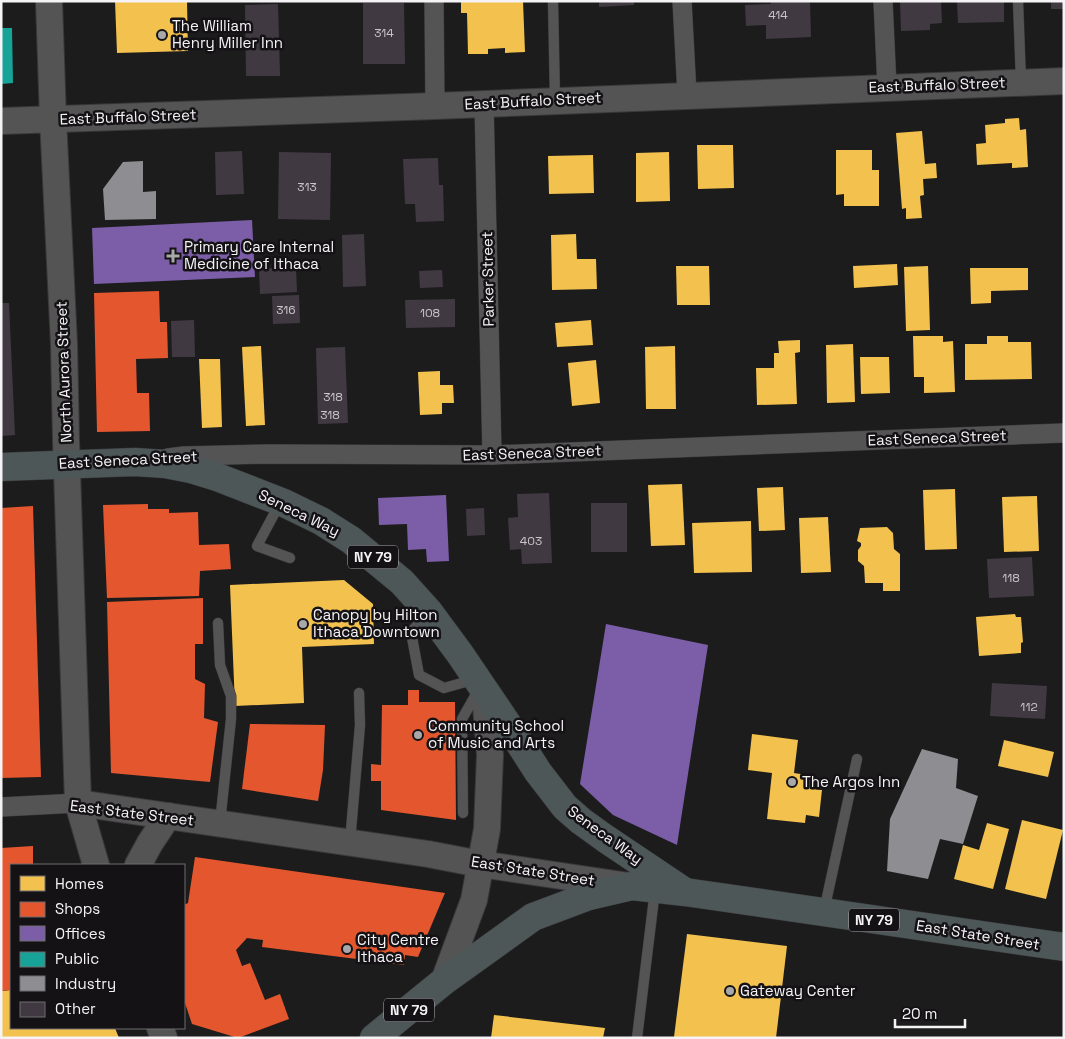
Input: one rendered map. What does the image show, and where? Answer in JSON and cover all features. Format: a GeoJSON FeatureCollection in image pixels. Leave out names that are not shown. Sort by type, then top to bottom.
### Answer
{"type":"FeatureCollection","features":[{"type":"Feature","properties":{"kind":"highway","name":"East Seneca Street"},"geometry":{"type":"LineString","coordinates":[[1,467],[135,462]]}},
{"type":"Feature","properties":{"kind":"highway","name":"Seneca Way"},"geometry":{"type":"LineString","coordinates":[[135,462],[165,464],[217,476],[321,521],[351,540],[402,582],[429,612],[460,654],[538,772],[566,807],[581,821],[606,839],[685,892]]}},
{"type":"Feature","properties":{"kind":"highway","name":"East State Street"},"geometry":{"type":"LineString","coordinates":[[644,888],[685,892],[1064,947]]}},
{"type":"Feature","properties":{"kind":"highway","name":"NY 79"},"geometry":{"type":"LineString","coordinates":[[374,1038],[444,981],[533,918],[589,896],[644,888]]}},
{"type":"Feature","properties":{"kind":"street","name":"North Aurora Street"},"geometry":{"type":"LineString","coordinates":[[49,1],[64,344],[78,803],[96,864]]}},
{"type":"Feature","properties":{"kind":"street"},"geometry":{"type":"LineString","coordinates":[[434,1],[436,106]]}},
{"type":"Feature","properties":{"kind":"street"},"geometry":{"type":"LineString","coordinates":[[682,1],[686,94]]}},
{"type":"Feature","properties":{"kind":"street"},"geometry":{"type":"LineString","coordinates":[[883,1],[887,87]]}},
{"type":"Feature","properties":{"kind":"street","name":"East Buffalo Street"},"geometry":{"type":"LineString","coordinates":[[1,120],[436,106],[686,94],[763,93],[1064,80]]}},
{"type":"Feature","properties":{"kind":"street","name":"Parker Street"},"geometry":{"type":"LineString","coordinates":[[484,103],[492,455]]}},
{"type":"Feature","properties":{"kind":"street","name":"East Seneca Street"},"geometry":{"type":"LineString","coordinates":[[135,462],[184,456],[492,455],[1064,433]]}},
{"type":"Feature","properties":{"kind":"street","name":"Seneca Way"},"geometry":{"type":"LineString","coordinates":[[480,686],[490,755],[487,830],[480,864]]}},
{"type":"Feature","properties":{"kind":"street","name":"East State Street"},"geometry":{"type":"LineString","coordinates":[[1,807],[78,803],[428,854],[480,864],[644,888]]}},
{"type":"Feature","properties":{"kind":"street"},"geometry":{"type":"LineString","coordinates":[[139,864],[168,816]]}},
{"type":"Feature","properties":{"kind":"street","name":"NY 79"},"geometry":{"type":"LineString","coordinates":[[444,981],[474,900],[480,864]]}},
{"type":"Feature","properties":{"kind":"lane"},"geometry":{"type":"LineString","coordinates":[[553,1],[555,100]]}},
{"type":"Feature","properties":{"kind":"lane"},"geometry":{"type":"LineString","coordinates":[[1018,1],[1022,82]]}},
{"type":"Feature","properties":{"kind":"lane"},"geometry":{"type":"LineString","coordinates":[[280,502],[257,546],[290,558]]}},
{"type":"Feature","properties":{"kind":"lane"},"geometry":{"type":"LineString","coordinates":[[429,612],[411,632],[419,675],[444,688],[480,686]]}},
{"type":"Feature","properties":{"kind":"lane"},"geometry":{"type":"LineString","coordinates":[[218,623],[220,665],[230,696],[231,719],[220,824]]}},
{"type":"Feature","properties":{"kind":"lane"},"geometry":{"type":"LineString","coordinates":[[463,813],[462,719],[480,686]]}},
{"type":"Feature","properties":{"kind":"lane"},"geometry":{"type":"LineString","coordinates":[[350,843],[360,725],[358,693]]}},
{"type":"Feature","properties":{"kind":"lane"},"geometry":{"type":"LineString","coordinates":[[824,912],[857,759]]}},
{"type":"Feature","properties":{"kind":"lane"},"geometry":{"type":"LineString","coordinates":[[637,1038],[641,990],[644,888]]}},
{"type":"Feature","properties":{"kind":"building: Homes"},"geometry":{"type":"Polygon","coordinates":[[[115,1],[187,1],[188,51],[117,53],[115,1]]]}},
{"type":"Feature","properties":{"kind":"building: Homes"},"geometry":{"type":"Polygon","coordinates":[[[461,1],[523,1],[525,52],[505,53],[505,48],[488,49],[488,54],[468,54],[467,13],[461,13],[461,1]]]}},
{"type":"Feature","properties":{"kind":"building: Homes"},"geometry":{"type":"Polygon","coordinates":[[[1019,118],[1020,130],[1026,129],[1028,167],[1012,168],[1012,163],[977,165],[976,144],[986,143],[985,125],[1005,123],[1005,119],[1019,118]]]}},
{"type":"Feature","properties":{"kind":"building: Homes"},"geometry":{"type":"Polygon","coordinates":[[[922,131],[925,164],[936,163],[937,178],[923,179],[924,195],[920,196],[922,218],[906,219],[906,208],[902,209],[896,133],[922,131]]]}},
{"type":"Feature","properties":{"kind":"building: Homes"},"geometry":{"type":"Polygon","coordinates":[[[697,145],[733,145],[734,188],[698,189],[697,145]]]}},
{"type":"Feature","properties":{"kind":"building: Homes"},"geometry":{"type":"Polygon","coordinates":[[[836,150],[872,150],[872,170],[879,170],[879,206],[844,206],[844,194],[836,195],[836,150]]]}},
{"type":"Feature","properties":{"kind":"building: Homes"},"geometry":{"type":"Polygon","coordinates":[[[669,152],[670,201],[636,202],[636,153],[669,152]]]}},
{"type":"Feature","properties":{"kind":"building: Homes"},"geometry":{"type":"Polygon","coordinates":[[[593,155],[594,193],[549,194],[548,156],[593,155]]]}},
{"type":"Feature","properties":{"kind":"building: Homes"},"geometry":{"type":"Polygon","coordinates":[[[576,234],[577,259],[596,259],[597,289],[552,290],[551,235],[576,234]]]}},
{"type":"Feature","properties":{"kind":"building: Homes"},"geometry":{"type":"Polygon","coordinates":[[[897,264],[898,285],[854,288],[853,266],[897,264]]]}},
{"type":"Feature","properties":{"kind":"building: Homes"},"geometry":{"type":"Polygon","coordinates":[[[676,266],[709,266],[710,305],[677,305],[676,266]]]}},
{"type":"Feature","properties":{"kind":"building: Homes"},"geometry":{"type":"Polygon","coordinates":[[[928,266],[930,330],[906,331],[904,267],[928,266]]]}},
{"type":"Feature","properties":{"kind":"building: Homes"},"geometry":{"type":"Polygon","coordinates":[[[970,268],[1028,268],[1028,290],[991,291],[991,303],[971,304],[970,268]]]}},
{"type":"Feature","properties":{"kind":"building: Homes"},"geometry":{"type":"Polygon","coordinates":[[[591,320],[593,345],[557,347],[555,323],[591,320]]]}},
{"type":"Feature","properties":{"kind":"building: Homes"},"geometry":{"type":"Polygon","coordinates":[[[913,336],[943,336],[943,342],[953,341],[955,392],[924,393],[924,377],[914,377],[913,336]]]}},
{"type":"Feature","properties":{"kind":"building: Homes"},"geometry":{"type":"Polygon","coordinates":[[[987,336],[1008,336],[1008,342],[1031,342],[1032,379],[965,380],[965,344],[987,344],[987,336]]]}},
{"type":"Feature","properties":{"kind":"building: Homes"},"geometry":{"type":"Polygon","coordinates":[[[800,340],[800,352],[795,353],[797,404],[757,405],[756,368],[774,368],[774,353],[779,353],[778,341],[800,340]]]}},
{"type":"Feature","properties":{"kind":"building: Homes"},"geometry":{"type":"Polygon","coordinates":[[[853,344],[855,402],[827,403],[826,345],[853,344]]]}},
{"type":"Feature","properties":{"kind":"building: Homes"},"geometry":{"type":"Polygon","coordinates":[[[261,346],[265,425],[246,426],[242,347],[261,346]]]}},
{"type":"Feature","properties":{"kind":"building: Homes"},"geometry":{"type":"Polygon","coordinates":[[[675,346],[676,409],[646,409],[645,347],[675,346]]]}},
{"type":"Feature","properties":{"kind":"building: Homes"},"geometry":{"type":"Polygon","coordinates":[[[860,357],[889,357],[890,393],[861,394],[860,357]]]}},
{"type":"Feature","properties":{"kind":"building: Homes"},"geometry":{"type":"Polygon","coordinates":[[[199,359],[220,359],[222,427],[202,428],[199,359]]]}},
{"type":"Feature","properties":{"kind":"building: Homes"},"geometry":{"type":"Polygon","coordinates":[[[596,360],[600,403],[572,406],[568,363],[596,360]]]}},
{"type":"Feature","properties":{"kind":"building: Homes"},"geometry":{"type":"Polygon","coordinates":[[[440,371],[440,385],[453,385],[454,403],[442,403],[442,414],[420,415],[418,372],[440,371]]]}},
{"type":"Feature","properties":{"kind":"building: Homes"},"geometry":{"type":"Polygon","coordinates":[[[682,484],[685,545],[651,546],[648,485],[682,484]]]}},
{"type":"Feature","properties":{"kind":"building: Homes"},"geometry":{"type":"Polygon","coordinates":[[[783,487],[785,530],[759,531],[757,488],[783,487]]]}},
{"type":"Feature","properties":{"kind":"building: Homes"},"geometry":{"type":"Polygon","coordinates":[[[955,489],[957,549],[925,550],[923,490],[955,489]]]}},
{"type":"Feature","properties":{"kind":"building: Homes"},"geometry":{"type":"Polygon","coordinates":[[[1037,496],[1039,551],[1004,552],[1002,497],[1037,496]]]}},
{"type":"Feature","properties":{"kind":"building: Homes"},"geometry":{"type":"Polygon","coordinates":[[[828,517],[831,572],[801,573],[799,518],[828,517]]]}},
{"type":"Feature","properties":{"kind":"building: Homes"},"geometry":{"type":"Polygon","coordinates":[[[751,521],[752,572],[694,573],[692,523],[751,521]]]}},
{"type":"Feature","properties":{"kind":"building: Homes"},"geometry":{"type":"Polygon","coordinates":[[[887,527],[893,533],[894,549],[900,554],[900,591],[883,591],[883,583],[865,583],[864,566],[858,561],[858,550],[861,543],[857,541],[860,528],[887,527]]]}},
{"type":"Feature","properties":{"kind":"building: Homes","name":"Canopy by Hilton Ithaca Downtown"},"geometry":{"type":"Polygon","coordinates":[[[344,580],[373,604],[374,644],[302,647],[304,703],[235,706],[230,585],[344,580]]]}},
{"type":"Feature","properties":{"kind":"building: Homes"},"geometry":{"type":"Polygon","coordinates":[[[1015,614],[1016,617],[1021,617],[1023,642],[1021,643],[1021,653],[979,656],[976,617],[1015,614]]]}},
{"type":"Feature","properties":{"kind":"building: Homes","name":"The Argos Inn"},"geometry":{"type":"Polygon","coordinates":[[[752,734],[798,740],[794,773],[813,776],[811,789],[822,790],[819,817],[806,815],[805,823],[767,819],[772,773],[748,770],[752,734]]]}},
{"type":"Feature","properties":{"kind":"building: Homes"},"geometry":{"type":"Polygon","coordinates":[[[1004,740],[1054,752],[1048,777],[998,766],[1004,740]]]}},
{"type":"Feature","properties":{"kind":"building: Homes"},"geometry":{"type":"Polygon","coordinates":[[[1022,820],[1063,830],[1046,899],[1005,889],[1022,820]]]}},
{"type":"Feature","properties":{"kind":"building: Homes"},"geometry":{"type":"Polygon","coordinates":[[[987,823],[1009,829],[993,889],[954,879],[963,845],[979,850],[987,823]]]}},
{"type":"Feature","properties":{"kind":"building: Homes","name":"Gateway Center"},"geometry":{"type":"Polygon","coordinates":[[[687,934],[787,946],[776,1038],[674,1037],[687,934]]]}},
{"type":"Feature","properties":{"kind":"building: Homes"},"geometry":{"type":"Polygon","coordinates":[[[10,990],[10,1029],[115,1029],[119,1038],[1,1038],[1,991],[10,990]]]}},
{"type":"Feature","properties":{"kind":"building: Homes"},"geometry":{"type":"Polygon","coordinates":[[[494,1015],[605,1028],[603,1038],[491,1038],[494,1015]]]}},
{"type":"Feature","properties":{"kind":"building: Shops"},"geometry":{"type":"Polygon","coordinates":[[[159,291],[160,322],[167,322],[168,358],[136,359],[137,393],[149,393],[150,431],[97,432],[94,293],[159,291]]]}},
{"type":"Feature","properties":{"kind":"building: Shops"},"geometry":{"type":"Polygon","coordinates":[[[148,504],[148,509],[169,509],[169,513],[198,512],[199,545],[229,544],[231,569],[200,571],[199,596],[107,598],[103,505],[148,504]]]}},
{"type":"Feature","properties":{"kind":"building: Shops"},"geometry":{"type":"Polygon","coordinates":[[[33,506],[41,777],[1,778],[1,508],[33,506]]]}},
{"type":"Feature","properties":{"kind":"building: Shops"},"geometry":{"type":"Polygon","coordinates":[[[203,598],[203,644],[195,644],[195,679],[205,684],[204,718],[218,722],[210,782],[111,773],[107,602],[203,598]]]}},
{"type":"Feature","properties":{"kind":"building: Shops","name":"Community School of Music and Arts"},"geometry":{"type":"Polygon","coordinates":[[[408,690],[419,690],[419,702],[455,702],[456,820],[381,810],[381,781],[371,781],[371,764],[381,765],[382,705],[408,705],[408,690]]]}},
{"type":"Feature","properties":{"kind":"building: Shops"},"geometry":{"type":"Polygon","coordinates":[[[250,724],[325,725],[323,770],[318,801],[242,789],[250,724]]]}},
{"type":"Feature","properties":{"kind":"building: Shops"},"geometry":{"type":"Polygon","coordinates":[[[33,846],[33,864],[10,864],[10,990],[1,991],[1,848],[33,846]]]}},
{"type":"Feature","properties":{"kind":"building: Shops","name":"City Centre Ithaca"},"geometry":{"type":"Polygon","coordinates":[[[195,857],[445,893],[418,957],[405,955],[404,965],[262,947],[263,940],[247,938],[236,950],[242,966],[250,963],[265,1000],[280,994],[289,1019],[238,1038],[192,1024],[185,1003],[185,904],[188,903],[195,857]]]}},
{"type":"Feature","properties":{"kind":"building: Offices"},"geometry":{"type":"Polygon","coordinates":[[[252,220],[255,277],[94,284],[92,228],[252,220]]]}},
{"type":"Feature","properties":{"kind":"building: Offices"},"geometry":{"type":"Polygon","coordinates":[[[446,495],[449,561],[427,562],[426,549],[408,550],[407,524],[379,525],[378,498],[446,495]]]}},
{"type":"Feature","properties":{"kind":"building: Offices"},"geometry":{"type":"Polygon","coordinates":[[[606,624],[708,645],[677,845],[613,815],[580,784],[606,624]]]}},
{"type":"Feature","properties":{"kind":"building: Public"},"geometry":{"type":"Polygon","coordinates":[[[1,28],[12,28],[13,83],[1,84],[1,28]]]}},
{"type":"Feature","properties":{"kind":"building: Industry"},"geometry":{"type":"Polygon","coordinates":[[[143,161],[143,192],[156,191],[156,219],[105,220],[103,189],[123,162],[143,161]]]}},
{"type":"Feature","properties":{"kind":"building: Industry"},"geometry":{"type":"Polygon","coordinates":[[[922,749],[958,759],[956,788],[978,796],[963,844],[940,839],[928,879],[887,871],[890,819],[922,749]]]}},
{"type":"Feature","properties":{"kind":"building: Other"},"geometry":{"type":"Polygon","coordinates":[[[599,1],[634,1],[634,5],[599,7],[599,1]]]}},
{"type":"Feature","properties":{"kind":"building: Other"},"geometry":{"type":"Polygon","coordinates":[[[771,1],[810,1],[811,37],[766,39],[766,25],[746,26],[745,5],[771,4],[771,1]]]}},
{"type":"Feature","properties":{"kind":"building: Other"},"geometry":{"type":"Polygon","coordinates":[[[900,1],[941,1],[942,23],[930,24],[930,30],[901,31],[900,1]]]}},
{"type":"Feature","properties":{"kind":"building: Other"},"geometry":{"type":"Polygon","coordinates":[[[957,1],[1004,1],[1004,22],[958,23],[957,1]]]}},
{"type":"Feature","properties":{"kind":"building: Other"},"geometry":{"type":"Polygon","coordinates":[[[1051,1],[1064,1],[1064,9],[1051,9],[1051,1]]]}},
{"type":"Feature","properties":{"kind":"building: Other"},"geometry":{"type":"Polygon","coordinates":[[[363,3],[404,3],[405,64],[363,64],[363,3]]]}},
{"type":"Feature","properties":{"kind":"building: Other"},"geometry":{"type":"Polygon","coordinates":[[[278,4],[280,76],[246,76],[245,5],[278,4]]]}},
{"type":"Feature","properties":{"kind":"building: Other"},"geometry":{"type":"Polygon","coordinates":[[[242,151],[244,194],[216,195],[215,152],[242,151]]]}},
{"type":"Feature","properties":{"kind":"building: Other"},"geometry":{"type":"Polygon","coordinates":[[[279,152],[331,153],[330,220],[278,219],[279,152]]]}},
{"type":"Feature","properties":{"kind":"building: Other"},"geometry":{"type":"Polygon","coordinates":[[[438,158],[439,185],[443,185],[444,221],[416,222],[415,204],[405,204],[403,159],[438,158]]]}},
{"type":"Feature","properties":{"kind":"building: Other"},"geometry":{"type":"Polygon","coordinates":[[[364,234],[366,286],[343,287],[342,235],[364,234]]]}},
{"type":"Feature","properties":{"kind":"building: Other"},"geometry":{"type":"Polygon","coordinates":[[[296,267],[297,292],[260,294],[259,269],[296,267]]]}},
{"type":"Feature","properties":{"kind":"building: Other"},"geometry":{"type":"Polygon","coordinates":[[[442,270],[443,287],[420,288],[419,271],[442,270]]]}},
{"type":"Feature","properties":{"kind":"building: Other"},"geometry":{"type":"Polygon","coordinates":[[[299,295],[300,323],[273,324],[272,296],[299,295]]]}},
{"type":"Feature","properties":{"kind":"building: Other"},"geometry":{"type":"Polygon","coordinates":[[[455,299],[455,327],[406,328],[405,300],[455,299]]]}},
{"type":"Feature","properties":{"kind":"building: Other"},"geometry":{"type":"Polygon","coordinates":[[[1,303],[9,303],[15,435],[1,436],[1,303]]]}},
{"type":"Feature","properties":{"kind":"building: Other"},"geometry":{"type":"Polygon","coordinates":[[[194,320],[195,357],[172,357],[171,321],[194,320]]]}},
{"type":"Feature","properties":{"kind":"building: Other"},"geometry":{"type":"Polygon","coordinates":[[[345,347],[348,423],[318,424],[316,348],[345,347]]]}},
{"type":"Feature","properties":{"kind":"building: Other"},"geometry":{"type":"Polygon","coordinates":[[[549,493],[552,563],[522,564],[521,549],[510,550],[508,518],[518,517],[517,494],[549,493]]]}},
{"type":"Feature","properties":{"kind":"building: Other"},"geometry":{"type":"Polygon","coordinates":[[[591,503],[627,503],[627,552],[591,552],[591,503]]]}},
{"type":"Feature","properties":{"kind":"building: Other"},"geometry":{"type":"Polygon","coordinates":[[[484,508],[485,535],[467,536],[466,509],[484,508]]]}},
{"type":"Feature","properties":{"kind":"building: Other"},"geometry":{"type":"Polygon","coordinates":[[[1032,557],[1034,596],[989,598],[987,559],[1032,557]]]}},
{"type":"Feature","properties":{"kind":"building: Other"},"geometry":{"type":"Polygon","coordinates":[[[992,683],[1047,686],[1045,719],[990,716],[992,683]]]}},
{"type":"Feature","properties":{"kind":"place","name":"The William Henry Miller Inn"},"geometry":{"type":"Point","coordinates":[162,35]}},
{"type":"Feature","properties":{"kind":"place","name":"Primary Care Internal Medicine of Ithaca"},"geometry":{"type":"Point","coordinates":[173,256]}},
{"type":"Feature","properties":{"kind":"place","name":"Canopy by Hilton Ithaca Downtown"},"geometry":{"type":"Point","coordinates":[303,624]}},
{"type":"Feature","properties":{"kind":"place","name":"Community School of Music and Arts"},"geometry":{"type":"Point","coordinates":[418,735]}},
{"type":"Feature","properties":{"kind":"place","name":"The Argos Inn"},"geometry":{"type":"Point","coordinates":[792,782]}},
{"type":"Feature","properties":{"kind":"place","name":"City Centre Ithaca"},"geometry":{"type":"Point","coordinates":[347,949]}},
{"type":"Feature","properties":{"kind":"place","name":"Gateway Center"},"geometry":{"type":"Point","coordinates":[730,991]}}]}
